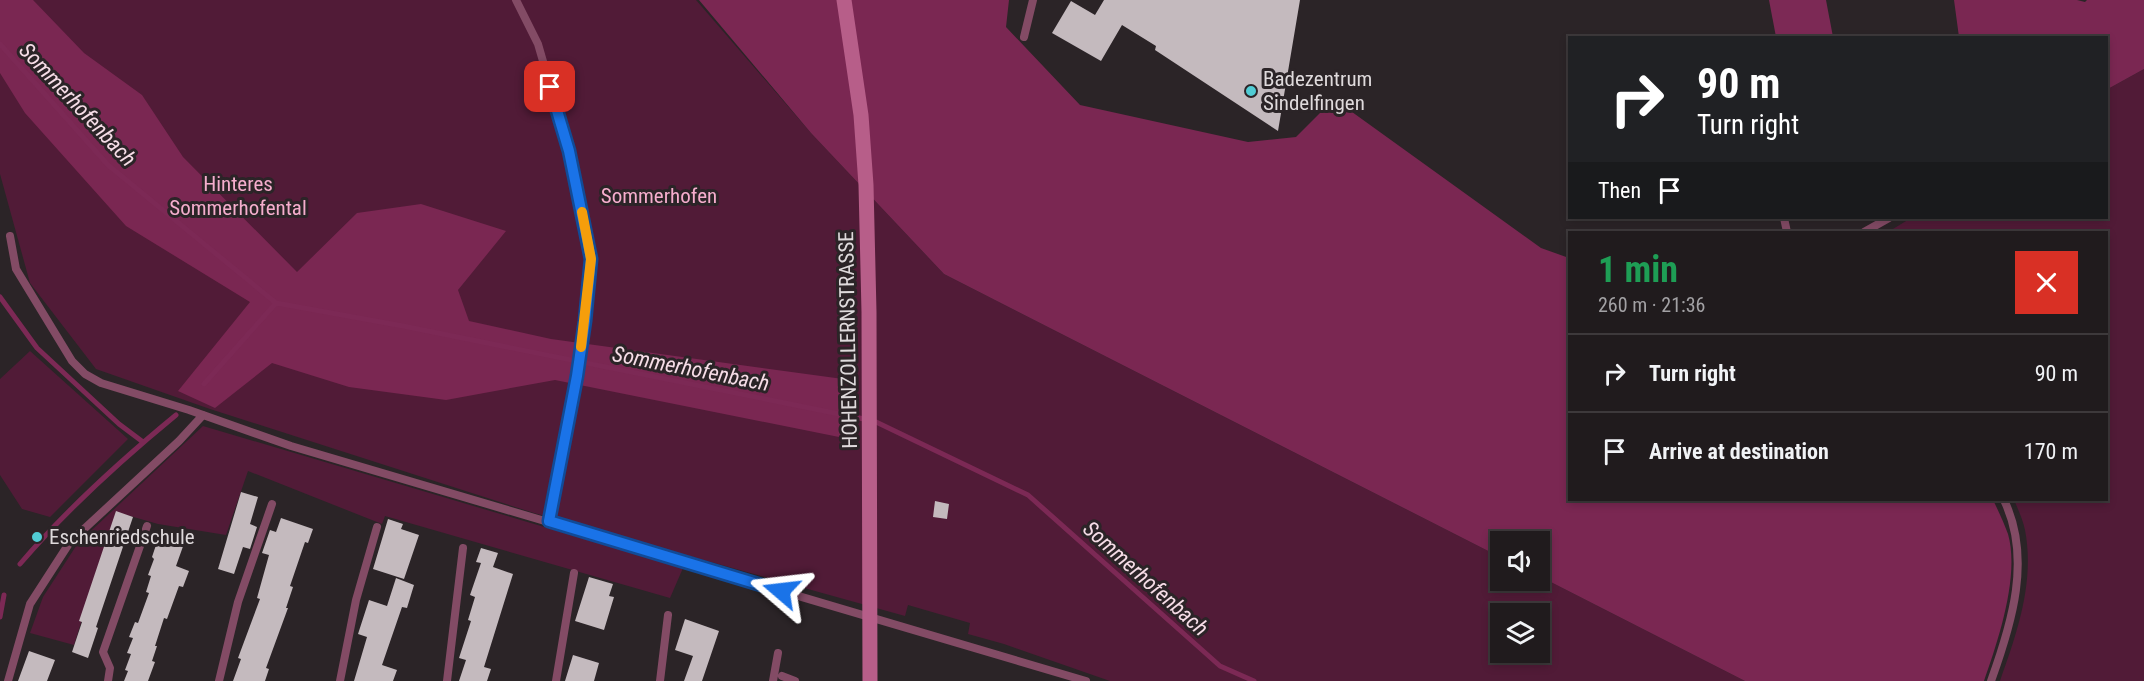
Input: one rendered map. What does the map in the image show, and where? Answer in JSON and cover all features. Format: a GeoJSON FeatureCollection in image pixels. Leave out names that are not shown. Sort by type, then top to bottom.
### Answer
{"type":"FeatureCollection","features":[{"type":"Feature","properties":{"kind":"street","name":"HOHENZOLLERNSTRASSE"},"geometry":{"type":"LineString","coordinates":[[844,0],[861,115],[866,185],[870,432],[870,681]]}},
{"type":"Feature","properties":{"kind":"lane"},"geometry":{"type":"LineString","coordinates":[[516,0],[538,44],[569,151],[591,259],[577,376],[549,521]]}},
{"type":"Feature","properties":{"kind":"lane"},"geometry":{"type":"LineString","coordinates":[[1024,37],[1033,0]]}},
{"type":"Feature","properties":{"kind":"lane"},"geometry":{"type":"LineString","coordinates":[[1866,231],[1887,219]]}},
{"type":"Feature","properties":{"kind":"lane"},"geometry":{"type":"LineString","coordinates":[[10,236],[16,269],[72,361],[85,374],[100,383],[203,415],[291,446],[1086,681]]}},
{"type":"Feature","properties":{"kind":"lane"},"geometry":{"type":"LineString","coordinates":[[8,681],[30,604],[70,542],[179,441],[203,415]]}},
{"type":"Feature","properties":{"kind":"lane"},"geometry":{"type":"LineString","coordinates":[[1991,681],[2005,642],[2013,606],[2017,570],[2017,537],[2004,501]]}},
{"type":"Feature","properties":{"kind":"lane"},"geometry":{"type":"LineString","coordinates":[[219,681],[238,602],[272,504]]}},
{"type":"Feature","properties":{"kind":"lane"},"geometry":{"type":"LineString","coordinates":[[108,681],[110,668],[103,652],[147,526]]}},
{"type":"Feature","properties":{"kind":"lane"},"geometry":{"type":"LineString","coordinates":[[340,681],[356,600],[377,527]]}},
{"type":"Feature","properties":{"kind":"lane"},"geometry":{"type":"LineString","coordinates":[[447,681],[463,548]]}},
{"type":"Feature","properties":{"kind":"lane"},"geometry":{"type":"LineString","coordinates":[[556,681],[574,573]]}},
{"type":"Feature","properties":{"kind":"lane"},"geometry":{"type":"LineString","coordinates":[[660,681],[668,615]]}},
{"type":"Feature","properties":{"kind":"lane"},"geometry":{"type":"LineString","coordinates":[[773,681],[778,653]]}},
{"type":"Feature","properties":{"kind":"lane"},"geometry":{"type":"LineString","coordinates":[[782,676],[795,681]]}},
{"type":"Feature","properties":{"kind":"green space","name":"Sommerhofen"},"geometry":{"type":"Polygon","coordinates":[[[0,0],[696,0],[811,133],[944,274],[1490,552],[1490,591],[1550,591],[1550,582],[1745,681],[1110,681],[1004,644],[968,634],[970,623],[908,605],[905,616],[534,513],[210,409],[96,369],[30,283],[0,174],[0,0]]]}},
{"type":"Feature","properties":{"kind":"green space"},"geometry":{"type":"Polygon","coordinates":[[[2144,69],[2144,681],[2000,681],[2023,607],[2028,569],[2025,530],[2014,501],[2108,501],[2108,231],[1890,231],[1909,219],[2108,219],[2108,89],[2144,69]]]}},
{"type":"Feature","properties":{"kind":"green space"},"geometry":{"type":"Polygon","coordinates":[[[30,351],[128,439],[50,517],[22,509],[0,475],[0,379],[30,351]]]}},
{"type":"Feature","properties":{"kind":"green space"},"geometry":{"type":"Polygon","coordinates":[[[203,426],[683,568],[670,598],[385,516],[382,524],[248,471],[226,535],[158,524],[116,512],[74,645],[30,633],[43,597],[78,543],[203,426]]]}},
{"type":"Feature","properties":{"kind":"shaded area"},"geometry":{"type":"Polygon","coordinates":[[[0,0],[33,0],[84,53],[142,95],[183,157],[297,272],[357,213],[421,204],[506,231],[458,290],[469,321],[551,339],[843,379],[844,438],[555,380],[446,400],[349,387],[272,363],[215,408],[178,391],[250,302],[126,226],[25,113],[0,73],[0,0]]]}},
{"type":"Feature","properties":{"kind":"shaded area"},"geometry":{"type":"Polygon","coordinates":[[[699,0],[1009,0],[1006,27],[1080,105],[1248,142],[1296,137],[1334,99],[1541,248],[1568,258],[1568,501],[1993,501],[2008,534],[2011,569],[2006,608],[1984,681],[1745,681],[1550,582],[1550,531],[1490,531],[1490,552],[944,274],[811,133],[699,0]]]}},
{"type":"Feature","properties":{"kind":"shaded area"},"geometry":{"type":"Polygon","coordinates":[[[1769,0],[1826,0],[1833,36],[1776,36],[1769,0]]]}},
{"type":"Feature","properties":{"kind":"shaded area"},"geometry":{"type":"Polygon","coordinates":[[[1954,0],[2077,0],[2085,2],[2087,0],[2144,0],[2144,69],[2108,89],[2108,36],[1959,36],[1954,0]]]}},
{"type":"Feature","properties":{"kind":"building","name":"Badezentrum Sindelfingen"},"geometry":{"type":"Polygon","coordinates":[[[1104,0],[1300,0],[1278,131],[1155,50],[1156,46],[1122,25],[1101,61],[1052,33],[1071,1],[1095,15],[1104,0]]]}},
{"type":"Feature","properties":{"kind":"building"},"geometry":{"type":"Polygon","coordinates":[[[241,492],[258,497],[250,524],[257,527],[250,549],[243,547],[234,574],[218,569],[241,492]]]}},
{"type":"Feature","properties":{"kind":"building"},"geometry":{"type":"Polygon","coordinates":[[[935,501],[949,504],[947,519],[933,517],[935,501]]]}},
{"type":"Feature","properties":{"kind":"building"},"geometry":{"type":"Polygon","coordinates":[[[116,511],[133,517],[96,627],[98,628],[88,658],[72,652],[82,622],[79,621],[116,511]]]}},
{"type":"Feature","properties":{"kind":"building"},"geometry":{"type":"Polygon","coordinates":[[[281,518],[313,529],[308,543],[305,542],[290,586],[293,587],[286,608],[288,608],[266,668],[269,669],[265,681],[233,681],[241,659],[238,658],[260,599],[257,598],[269,555],[262,553],[270,530],[276,532],[281,518]]]}},
{"type":"Feature","properties":{"kind":"building"},"geometry":{"type":"Polygon","coordinates":[[[388,519],[403,524],[401,529],[419,535],[404,579],[373,569],[388,519]]]}},
{"type":"Feature","properties":{"kind":"building"},"geometry":{"type":"Polygon","coordinates":[[[161,530],[186,538],[176,566],[189,571],[183,587],[179,586],[167,619],[164,618],[155,646],[157,646],[152,661],[155,662],[148,681],[124,681],[131,654],[127,653],[133,638],[129,637],[135,622],[138,623],[149,593],[146,592],[151,576],[148,575],[161,530]]]}},
{"type":"Feature","properties":{"kind":"building"},"geometry":{"type":"Polygon","coordinates":[[[481,548],[498,553],[493,567],[513,574],[484,667],[491,669],[487,681],[459,681],[466,660],[459,658],[471,621],[468,620],[475,597],[470,595],[481,563],[476,562],[481,548]]]}},
{"type":"Feature","properties":{"kind":"building"},"geometry":{"type":"Polygon","coordinates":[[[589,577],[613,584],[609,596],[614,597],[604,630],[575,621],[589,577]]]}},
{"type":"Feature","properties":{"kind":"building"},"geometry":{"type":"Polygon","coordinates":[[[396,578],[414,585],[407,608],[402,607],[382,665],[397,670],[393,681],[354,681],[367,637],[358,634],[369,600],[387,606],[396,578]]]}},
{"type":"Feature","properties":{"kind":"building"},"geometry":{"type":"Polygon","coordinates":[[[685,619],[719,631],[702,681],[684,681],[693,656],[675,650],[685,619]]]}},
{"type":"Feature","properties":{"kind":"building"},"geometry":{"type":"Polygon","coordinates":[[[29,651],[55,660],[47,681],[18,681],[29,651]]]}},
{"type":"Feature","properties":{"kind":"building"},"geometry":{"type":"Polygon","coordinates":[[[573,655],[599,663],[594,681],[565,681],[573,655]]]}},
{"type":"Feature","properties":{"kind":"waterway","name":"Sommerhofenbach"},"geometry":{"type":"LineString","coordinates":[[0,44],[108,165],[276,303],[403,326],[874,421],[1028,495],[1220,666],[1254,681]]}},
{"type":"Feature","properties":{"kind":"waterway"},"geometry":{"type":"LineString","coordinates":[[0,297],[37,348],[119,424],[143,442]]}},
{"type":"Feature","properties":{"kind":"waterway"},"geometry":{"type":"LineString","coordinates":[[204,384],[276,303]]}},
{"type":"Feature","properties":{"kind":"waterway"},"geometry":{"type":"LineString","coordinates":[[20,564],[95,486],[176,415]]}},
{"type":"Feature","properties":{"kind":"waterway"},"geometry":{"type":"LineString","coordinates":[[0,617],[4,595]]}},
{"type":"Feature","properties":{"kind":"slow traffic"},"geometry":{"type":"LineString","coordinates":[[581,347],[591,259],[582,212]]}},
{"type":"Feature","properties":{"kind":"place","name":"Badezentrum Sindelfingen"},"geometry":{"type":"Point","coordinates":[1251,91]}},
{"type":"Feature","properties":{"kind":"place","name":"Eschenriedschule"},"geometry":{"type":"Point","coordinates":[37,537]}},
{"type":"Feature","properties":{"kind":"route"},"geometry":{"type":"LineString","coordinates":[[550,87],[569,151],[591,259],[577,376],[549,521],[781,591]]}},
{"type":"Feature","properties":{"kind":"park label","name":"Hinteres Sommerhofental"},"geometry":{"type":"Point","coordinates":[238,196]}}]}
